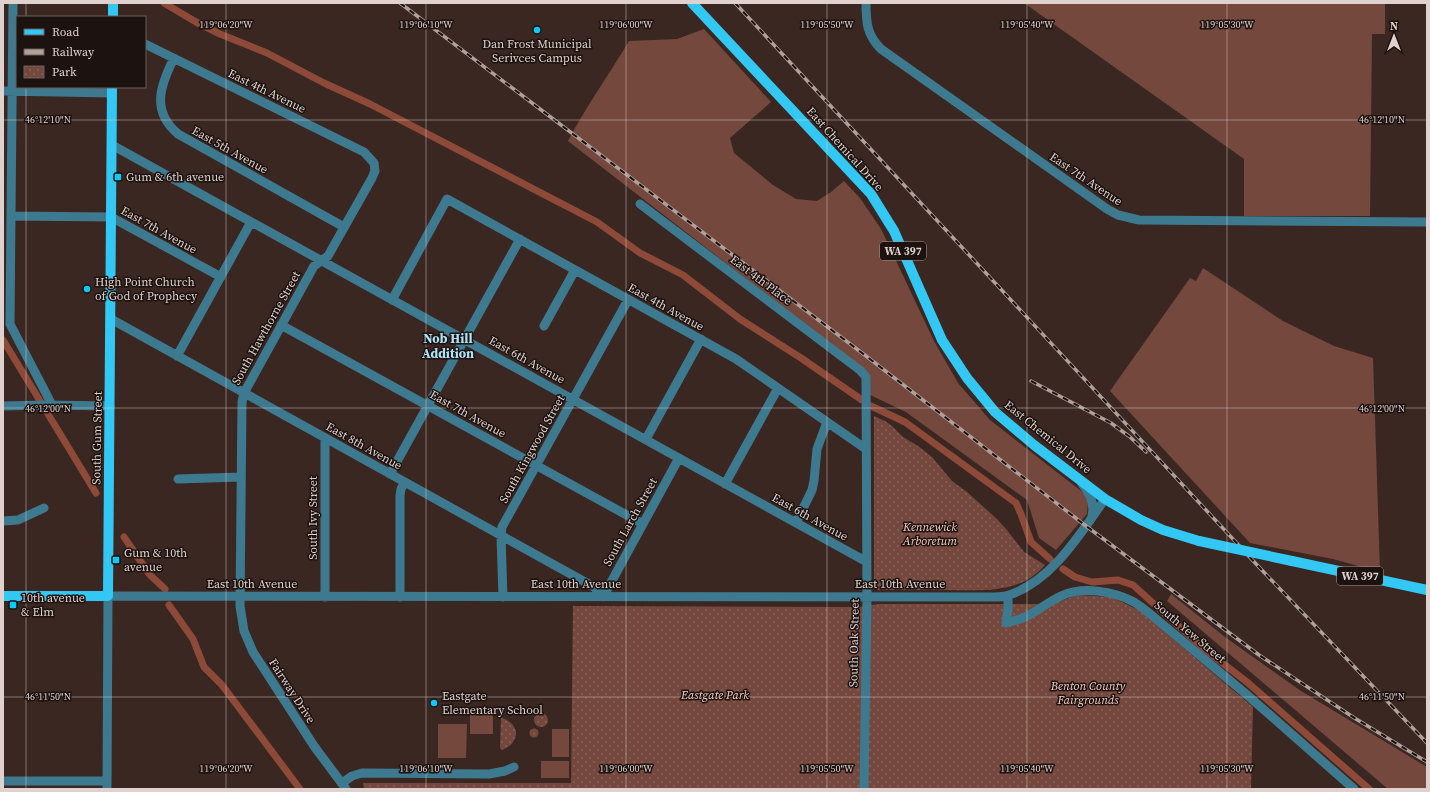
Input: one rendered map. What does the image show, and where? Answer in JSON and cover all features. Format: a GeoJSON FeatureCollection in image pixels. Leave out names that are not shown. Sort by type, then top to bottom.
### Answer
{"type":"FeatureCollection","features":[{"type":"Feature","properties":{"kind":"main road"},"geometry":{"type":"LineString","coordinates":[[113,3],[113,16]]}},
{"type":"Feature","properties":{"kind":"main road","name":"East Chemical Drive"},"geometry":{"type":"LineString","coordinates":[[692,3],[871,194],[894,231],[942,340],[967,378],[995,412],[1034,446],[1105,498],[1141,520],[1163,530],[1199,541],[1427,590]]}},
{"type":"Feature","properties":{"kind":"main road","name":"South Gum Street"},"geometry":{"type":"LineString","coordinates":[[108,596],[112,90]]}},
{"type":"Feature","properties":{"kind":"main road","name":"East 10th Avenue"},"geometry":{"type":"LineString","coordinates":[[3,596],[108,596]]}},
{"type":"Feature","properties":{"kind":"street"},"geometry":{"type":"LineString","coordinates":[[13,3],[8,92],[11,216],[10,324],[46,405]]}},
{"type":"Feature","properties":{"kind":"street","name":"East 7th Avenue"},"geometry":{"type":"LineString","coordinates":[[866,3],[866,21],[870,35],[874,42],[889,55],[1107,209],[1118,215],[1139,220],[1427,222]]}},
{"type":"Feature","properties":{"kind":"street","name":"East 4th Avenue"},"geometry":{"type":"LineString","coordinates":[[146,44],[364,152],[374,163]]}},
{"type":"Feature","properties":{"kind":"street","name":"East 5th Avenue"},"geometry":{"type":"LineString","coordinates":[[174,58],[164,80],[161,96],[161,110],[163,117],[171,129],[344,227]]}},
{"type":"Feature","properties":{"kind":"street"},"geometry":{"type":"LineString","coordinates":[[8,92],[112,90]]}},
{"type":"Feature","properties":{"kind":"street","name":"East 6th Avenue"},"geometry":{"type":"LineString","coordinates":[[112,145],[867,562]]}},
{"type":"Feature","properties":{"kind":"street","name":"South Hawthorne Street"},"geometry":{"type":"LineString","coordinates":[[240,597],[242,402],[244,393],[314,266],[328,256],[372,178],[374,163]]}},
{"type":"Feature","properties":{"kind":"street","name":"East 4th Avenue"},"geometry":{"type":"LineString","coordinates":[[392,300],[447,199],[736,359],[866,449]]}},
{"type":"Feature","properties":{"kind":"street","name":"East 4th Place"},"geometry":{"type":"LineString","coordinates":[[640,204],[861,371],[866,377]]}},
{"type":"Feature","properties":{"kind":"street","name":"East 7th Avenue"},"geometry":{"type":"LineString","coordinates":[[11,216],[111,217],[221,277]]}},
{"type":"Feature","properties":{"kind":"street"},"geometry":{"type":"LineString","coordinates":[[177,356],[252,222]]}},
{"type":"Feature","properties":{"kind":"street"},"geometry":{"type":"LineString","coordinates":[[390,474],[520,239]]}},
{"type":"Feature","properties":{"kind":"street"},"geometry":{"type":"LineString","coordinates":[[544,326],[575,270]]}},
{"type":"Feature","properties":{"kind":"street","name":"South Kingwood Street"},"geometry":{"type":"LineString","coordinates":[[504,597],[501,536],[502,528],[628,300]]}},
{"type":"Feature","properties":{"kind":"street","name":"East 8th Avenue"},"geometry":{"type":"LineString","coordinates":[[111,319],[594,587],[603,597]]}},
{"type":"Feature","properties":{"kind":"street","name":"East 7th Avenue"},"geometry":{"type":"LineString","coordinates":[[281,325],[643,524]]}},
{"type":"Feature","properties":{"kind":"street"},"geometry":{"type":"LineString","coordinates":[[646,439],[701,339]]}},
{"type":"Feature","properties":{"kind":"street","name":"South Oak Street"},"geometry":{"type":"LineString","coordinates":[[864,789],[867,597],[866,377]]}},
{"type":"Feature","properties":{"kind":"street"},"geometry":{"type":"LineString","coordinates":[[725,484],[778,388]]}},
{"type":"Feature","properties":{"kind":"street"},"geometry":{"type":"LineString","coordinates":[[3,406],[110,406]]}},
{"type":"Feature","properties":{"kind":"street"},"geometry":{"type":"LineString","coordinates":[[796,523],[812,490],[817,449],[827,422]]}},
{"type":"Feature","properties":{"kind":"street","name":"South Ivy Street"},"geometry":{"type":"LineString","coordinates":[[325,438],[325,597]]}},
{"type":"Feature","properties":{"kind":"street","name":"South Larch Street"},"geometry":{"type":"LineString","coordinates":[[603,597],[679,458]]}},
{"type":"Feature","properties":{"kind":"street"},"geometry":{"type":"LineString","coordinates":[[178,479],[241,477]]}},
{"type":"Feature","properties":{"kind":"street"},"geometry":{"type":"LineString","coordinates":[[1079,479],[1087,490],[1092,501],[1094,510],[1092,517]]}},
{"type":"Feature","properties":{"kind":"street"},"geometry":{"type":"LineString","coordinates":[[400,597],[400,496],[401,488],[405,482]]}},
{"type":"Feature","properties":{"kind":"street","name":"East 10th Avenue"},"geometry":{"type":"LineString","coordinates":[[108,596],[1008,596],[1038,580],[1049,571],[1092,517],[1105,498]]}},
{"type":"Feature","properties":{"kind":"street"},"geometry":{"type":"LineString","coordinates":[[3,521],[18,520],[44,508]]}},
{"type":"Feature","properties":{"kind":"street","name":"South Yew Street"},"geometry":{"type":"LineString","coordinates":[[1008,596],[1006,623],[1028,615],[1063,595],[1074,592],[1105,592],[1134,602],[1246,694],[1354,789]]}},
{"type":"Feature","properties":{"kind":"street","name":"South Gum Street"},"geometry":{"type":"LineString","coordinates":[[107,785],[108,596]]}},
{"type":"Feature","properties":{"kind":"street","name":"Fairway Drive"},"geometry":{"type":"LineString","coordinates":[[240,597],[242,624],[246,638],[253,652],[288,708],[344,786]]}},
{"type":"Feature","properties":{"kind":"street"},"geometry":{"type":"LineString","coordinates":[[344,786],[352,776],[362,773],[489,774],[505,771],[514,767]]}},
{"type":"Feature","properties":{"kind":"street"},"geometry":{"type":"LineString","coordinates":[[3,781],[107,785]]}},
{"type":"Feature","properties":{"kind":"green space"},"geometry":{"type":"Polygon","coordinates":[[[1024,3],[1385,3],[1385,34],[1372,34],[1370,216],[1244,216],[1244,159],[1024,3]]]}},
{"type":"Feature","properties":{"kind":"green space"},"geometry":{"type":"Polygon","coordinates":[[[704,29],[771,102],[730,138],[734,153],[773,185],[796,199],[817,201],[844,181],[860,198],[881,229],[934,341],[958,383],[990,420],[1085,494],[1088,502],[1087,514],[1056,550],[1039,538],[1027,500],[906,412],[870,395],[863,369],[568,141],[582,115],[629,41],[677,39],[704,29]]]}},
{"type":"Feature","properties":{"kind":"green space"},"geometry":{"type":"Polygon","coordinates":[[[1203,268],[1283,321],[1334,346],[1373,358],[1380,572],[1333,559],[1250,543],[1110,391],[1190,278],[1196,281],[1203,268]]]}},
{"type":"Feature","properties":{"kind":"green space","name":"Kennewick Arboretum"},"geometry":{"type":"Polygon","coordinates":[[[874,416],[885,421],[903,437],[932,457],[952,481],[967,492],[997,519],[1024,552],[1045,565],[1035,575],[1024,582],[999,589],[878,590],[874,585],[874,416]]]}},
{"type":"Feature","properties":{"kind":"green space"},"geometry":{"type":"Polygon","coordinates":[[[1171,594],[1225,637],[1301,691],[1427,767],[1427,789],[1388,789],[1167,601],[1171,594]]]}},
{"type":"Feature","properties":{"kind":"green space"},"geometry":{"type":"Polygon","coordinates":[[[1078,595],[1111,597],[1139,610],[1253,707],[1251,789],[364,789],[363,783],[571,783],[573,606],[859,607],[878,604],[1052,604],[1078,595]]]}},
{"type":"Feature","properties":{"kind":"green space"},"geometry":{"type":"Polygon","coordinates":[[[541,713],[546,715],[548,720],[546,725],[541,727],[536,725],[534,720],[536,715],[541,713]]]}},
{"type":"Feature","properties":{"kind":"green space"},"geometry":{"type":"Polygon","coordinates":[[[470,714],[493,714],[493,734],[470,734],[470,714]]]}},
{"type":"Feature","properties":{"kind":"green space"},"geometry":{"type":"Polygon","coordinates":[[[501,718],[509,721],[516,730],[515,738],[512,743],[502,750],[500,748],[501,718]]]}},
{"type":"Feature","properties":{"kind":"green space"},"geometry":{"type":"Polygon","coordinates":[[[438,724],[467,724],[466,758],[438,758],[438,724]]]}},
{"type":"Feature","properties":{"kind":"green space"},"geometry":{"type":"Polygon","coordinates":[[[534,728],[539,733],[534,738],[529,733],[534,728]]]}},
{"type":"Feature","properties":{"kind":"green space"},"geometry":{"type":"Polygon","coordinates":[[[552,729],[569,729],[569,757],[552,757],[552,729]]]}},
{"type":"Feature","properties":{"kind":"green space"},"geometry":{"type":"Polygon","coordinates":[[[541,761],[569,761],[569,778],[541,778],[541,761]]]}},
{"type":"Feature","properties":{"kind":"waterway"},"geometry":{"type":"LineString","coordinates":[[164,3],[220,34],[267,53],[324,83],[370,104],[597,222],[640,253],[683,275],[740,319],[801,358],[862,400]]}},
{"type":"Feature","properties":{"kind":"waterway"},"geometry":{"type":"LineString","coordinates":[[3,340],[96,493]]}},
{"type":"Feature","properties":{"kind":"waterway"},"geometry":{"type":"LineString","coordinates":[[871,406],[905,422],[1016,503],[1031,542],[1050,559]]}},
{"type":"Feature","properties":{"kind":"waterway"},"geometry":{"type":"LineString","coordinates":[[124,537],[150,575],[165,589]]}},
{"type":"Feature","properties":{"kind":"waterway"},"geometry":{"type":"LineString","coordinates":[[1063,569],[1075,577],[1092,582],[1118,580],[1133,585],[1203,648],[1247,682],[1369,789]]}},
{"type":"Feature","properties":{"kind":"waterway"},"geometry":{"type":"LineString","coordinates":[[169,605],[193,639],[204,667],[222,685],[300,789]]}},
{"type":"Feature","properties":{"kind":"railway"},"geometry":{"type":"LineString","coordinates":[[400,3],[866,356],[1086,526],[1259,655],[1356,719],[1427,762]]}},
{"type":"Feature","properties":{"kind":"railway"},"geometry":{"type":"LineString","coordinates":[[735,3],[1258,566],[1427,743]]}},
{"type":"Feature","properties":{"kind":"railway"},"geometry":{"type":"LineString","coordinates":[[1031,381],[1111,423],[1130,437],[1146,452]]}},
{"type":"Feature","properties":{"kind":"place","name":"Dan Frost Municipal Serivces Campus"},"geometry":{"type":"Point","coordinates":[537,30]}},
{"type":"Feature","properties":{"kind":"place","name":"Gum & 6th avenue"},"geometry":{"type":"Point","coordinates":[118,177]}},
{"type":"Feature","properties":{"kind":"place","name":"High Point Church of God of Prophecy"},"geometry":{"type":"Point","coordinates":[87,289]}},
{"type":"Feature","properties":{"kind":"place","name":"Gum & 10th avenue"},"geometry":{"type":"Point","coordinates":[116,560]}},
{"type":"Feature","properties":{"kind":"place","name":"10th avenue & Elm"},"geometry":{"type":"Point","coordinates":[13,605]}},
{"type":"Feature","properties":{"kind":"place","name":"Eastgate Elementary School"},"geometry":{"type":"Point","coordinates":[434,703]}},
{"type":"Feature","properties":{"kind":"district","name":"Nob Hill Addition"},"geometry":{"type":"Point","coordinates":[448,346]}},
{"type":"Feature","properties":{"kind":"park label","name":"Benton County Fairgrounds"},"geometry":{"type":"Point","coordinates":[1088,693]}},
{"type":"Feature","properties":{"kind":"park label","name":"Eastgate Park"},"geometry":{"type":"Point","coordinates":[715,695]}}]}
